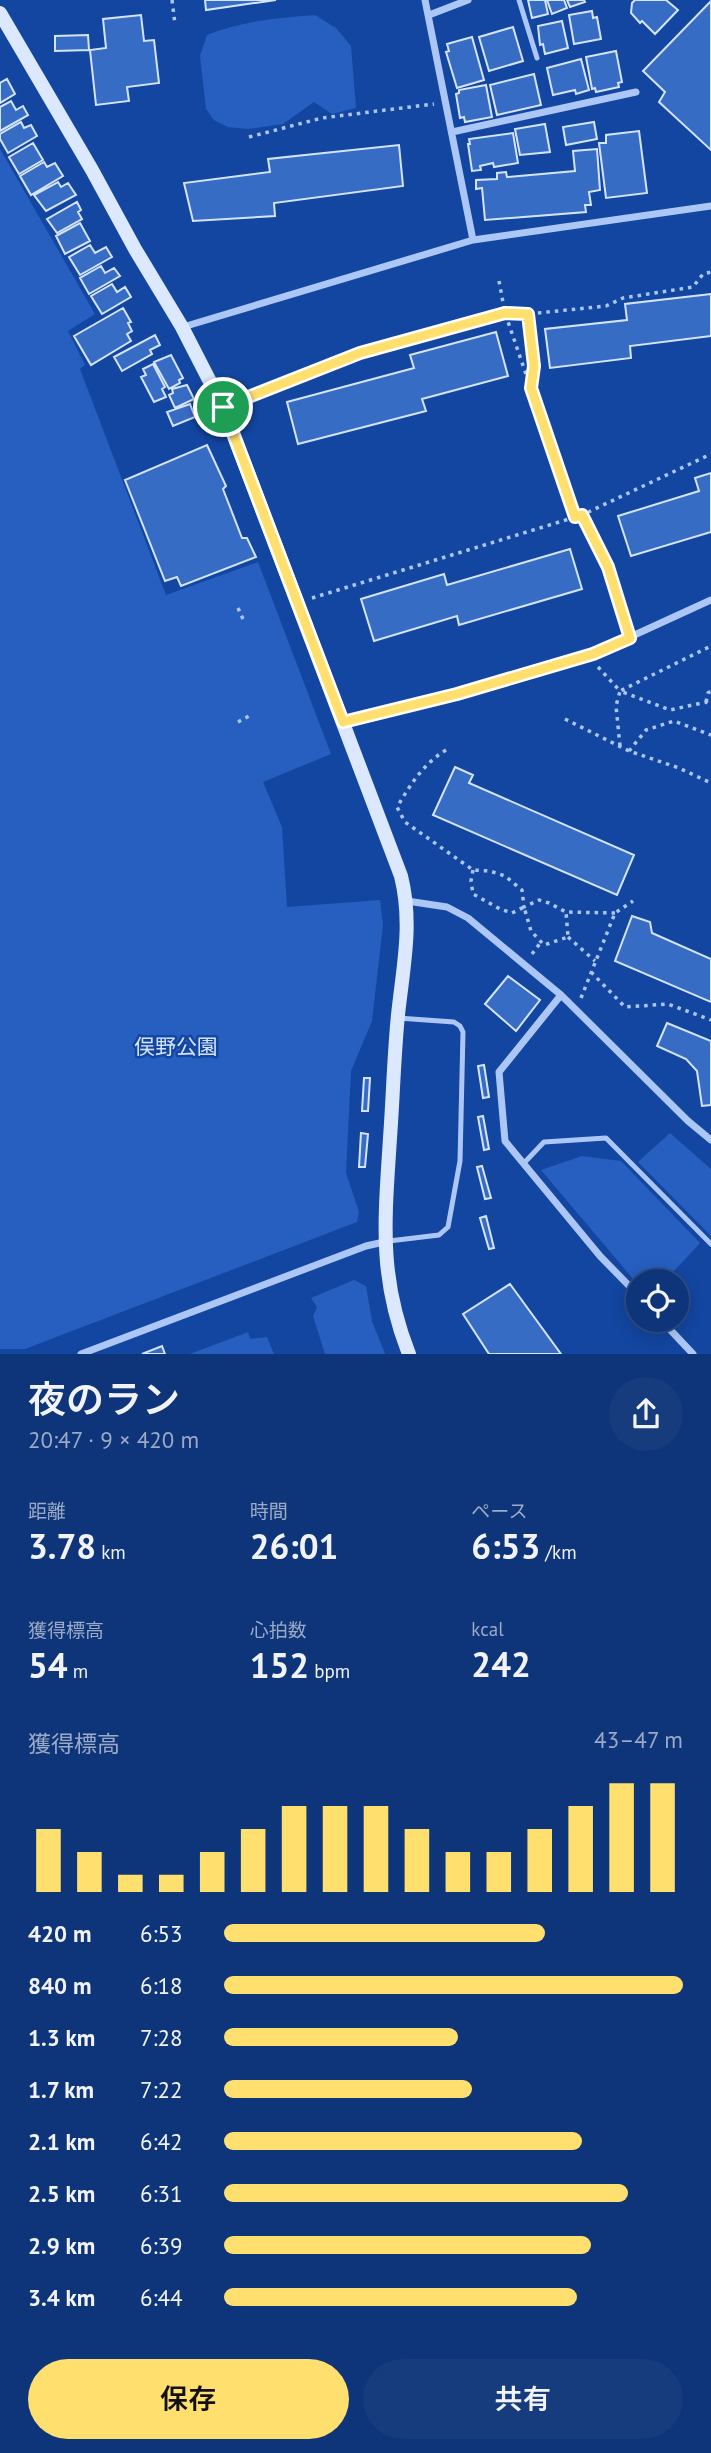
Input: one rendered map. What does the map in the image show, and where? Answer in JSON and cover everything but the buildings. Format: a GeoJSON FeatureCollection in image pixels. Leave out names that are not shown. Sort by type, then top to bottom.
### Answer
{"type":"FeatureCollection","features":[{"type":"Feature","properties":{"kind":"street"},"geometry":{"type":"LineString","coordinates":[[425,0],[473,240]]}},
{"type":"Feature","properties":{"kind":"street"},"geometry":{"type":"LineString","coordinates":[[429,15],[468,0]]}},
{"type":"Feature","properties":{"kind":"street"},"geometry":{"type":"LineString","coordinates":[[0,13],[182,327],[223,407],[401,876],[408,918],[398,1018],[384,1242],[393,1303],[409,1354]]}},
{"type":"Feature","properties":{"kind":"street"},"geometry":{"type":"LineString","coordinates":[[452,132],[636,92]]}},
{"type":"Feature","properties":{"kind":"street"},"geometry":{"type":"LineString","coordinates":[[182,327],[473,240],[711,206]]}},
{"type":"Feature","properties":{"kind":"street"},"geometry":{"type":"LineString","coordinates":[[343,722],[457,694],[593,654],[711,600]]}},
{"type":"Feature","properties":{"kind":"street"},"geometry":{"type":"LineString","coordinates":[[407,901],[447,906],[468,918],[561,995],[688,1121],[711,1140]]}},
{"type":"Feature","properties":{"kind":"street"},"geometry":{"type":"LineString","coordinates":[[561,995],[499,1072],[505,1141],[600,1256],[626,1283]]}},
{"type":"Feature","properties":{"kind":"street"},"geometry":{"type":"LineString","coordinates":[[81,1354],[366,1246],[384,1242]]}},
{"type":"Feature","properties":{"kind":"street"},"geometry":{"type":"LineString","coordinates":[[672,1332],[693,1354]]}},
{"type":"Feature","properties":{"kind":"lane"},"geometry":{"type":"LineString","coordinates":[[519,0],[537,58]]}},
{"type":"Feature","properties":{"kind":"lane"},"geometry":{"type":"LineString","coordinates":[[384,1242],[439,1235],[448,1227],[460,1161],[463,1032],[454,1022],[398,1018]]}},
{"type":"Feature","properties":{"kind":"lane"},"geometry":{"type":"LineString","coordinates":[[524,1163],[544,1142],[606,1138],[711,1244]]}},
{"type":"Feature","properties":{"kind":"path"},"geometry":{"type":"LineString","coordinates":[[172,0],[175,24]]}},
{"type":"Feature","properties":{"kind":"path"},"geometry":{"type":"LineString","coordinates":[[249,137],[322,118],[446,103]]}},
{"type":"Feature","properties":{"kind":"path"},"geometry":{"type":"LineString","coordinates":[[223,407],[360,353],[505,313],[528,314],[606,306],[622,298],[694,287],[703,274],[711,272]]}},
{"type":"Feature","properties":{"kind":"path"},"geometry":{"type":"LineString","coordinates":[[499,281],[505,313],[575,517]]}},
{"type":"Feature","properties":{"kind":"path"},"geometry":{"type":"LineString","coordinates":[[528,314],[534,366],[531,388]]}},
{"type":"Feature","properties":{"kind":"path"},"geometry":{"type":"LineString","coordinates":[[297,603],[582,515],[711,454]]}},
{"type":"Feature","properties":{"kind":"path"},"geometry":{"type":"LineString","coordinates":[[582,515],[608,567],[630,638]]}},
{"type":"Feature","properties":{"kind":"path"},"geometry":{"type":"LineString","coordinates":[[238,608],[243,619]]}},
{"type":"Feature","properties":{"kind":"path"},"geometry":{"type":"LineString","coordinates":[[620,747],[616,706],[620,691],[711,646]]}},
{"type":"Feature","properties":{"kind":"path"},"geometry":{"type":"LineString","coordinates":[[593,654],[599,670],[620,691],[670,710],[706,702],[711,705]]}},
{"type":"Feature","properties":{"kind":"path"},"geometry":{"type":"LineString","coordinates":[[706,702],[711,691]]}},
{"type":"Feature","properties":{"kind":"path"},"geometry":{"type":"LineString","coordinates":[[670,710],[674,721]]}},
{"type":"Feature","properties":{"kind":"path"},"geometry":{"type":"LineString","coordinates":[[238,722],[249,716]]}},
{"type":"Feature","properties":{"kind":"path"},"geometry":{"type":"LineString","coordinates":[[565,719],[629,751],[679,768],[711,783]]}},
{"type":"Feature","properties":{"kind":"path"},"geometry":{"type":"LineString","coordinates":[[629,751],[646,730],[674,721],[711,735]]}},
{"type":"Feature","properties":{"kind":"path"},"geometry":{"type":"LineString","coordinates":[[446,750],[431,759],[417,775],[397,807],[405,822],[472,870],[490,871],[505,876],[522,890],[531,931],[544,945],[568,937]]}},
{"type":"Feature","properties":{"kind":"path"},"geometry":{"type":"LineString","coordinates":[[472,870],[473,894],[512,913],[539,900],[566,912],[615,913]]}},
{"type":"Feature","properties":{"kind":"path"},"geometry":{"type":"LineString","coordinates":[[576,1009],[615,913],[633,901]]}},
{"type":"Feature","properties":{"kind":"path"},"geometry":{"type":"LineString","coordinates":[[566,912],[568,937],[596,961]]}},
{"type":"Feature","properties":{"kind":"path"},"geometry":{"type":"LineString","coordinates":[[591,972],[625,1007],[668,1004],[711,1020]]}},
{"type":"Feature","properties":{"kind":"green space"},"geometry":{"type":"Polygon","coordinates":[[[315,15],[336,28],[351,46],[356,108],[332,114],[314,102],[283,124],[248,129],[228,127],[214,120],[206,109],[200,56],[207,35],[247,23],[315,15]]]}},
{"type":"Feature","properties":{"kind":"green space","name":"俣野公園"},"geometry":{"type":"Polygon","coordinates":[[[0,149],[95,314],[68,331],[85,365],[80,369],[166,595],[258,562],[331,754],[263,782],[282,827],[287,907],[380,900],[383,925],[372,1021],[351,1071],[346,1173],[359,1212],[357,1222],[25,1349],[0,1349],[0,149]]]}},
{"type":"Feature","properties":{"kind":"green space"},"geometry":{"type":"Polygon","coordinates":[[[670,1133],[711,1169],[711,1236],[638,1162],[670,1133]]]}},
{"type":"Feature","properties":{"kind":"green space"},"geometry":{"type":"Polygon","coordinates":[[[582,1156],[621,1161],[700,1243],[676,1269],[626,1271],[541,1170],[582,1156]]]}},
{"type":"Feature","properties":{"kind":"green space"},"geometry":{"type":"Polygon","coordinates":[[[354,1280],[366,1286],[372,1321],[385,1354],[325,1354],[313,1316],[317,1307],[311,1298],[354,1280]]]}},
{"type":"Feature","properties":{"kind":"green space"},"geometry":{"type":"Polygon","coordinates":[[[248,1332],[250,1339],[267,1337],[274,1354],[190,1354],[248,1332]]]}},
{"type":"Feature","properties":{"kind":"route"},"geometry":{"type":"LineString","coordinates":[[505,313],[528,314],[534,366],[531,388],[575,517],[582,515],[608,567],[630,638],[593,654],[457,694],[343,722],[223,407],[360,353],[505,313]]}}]}
